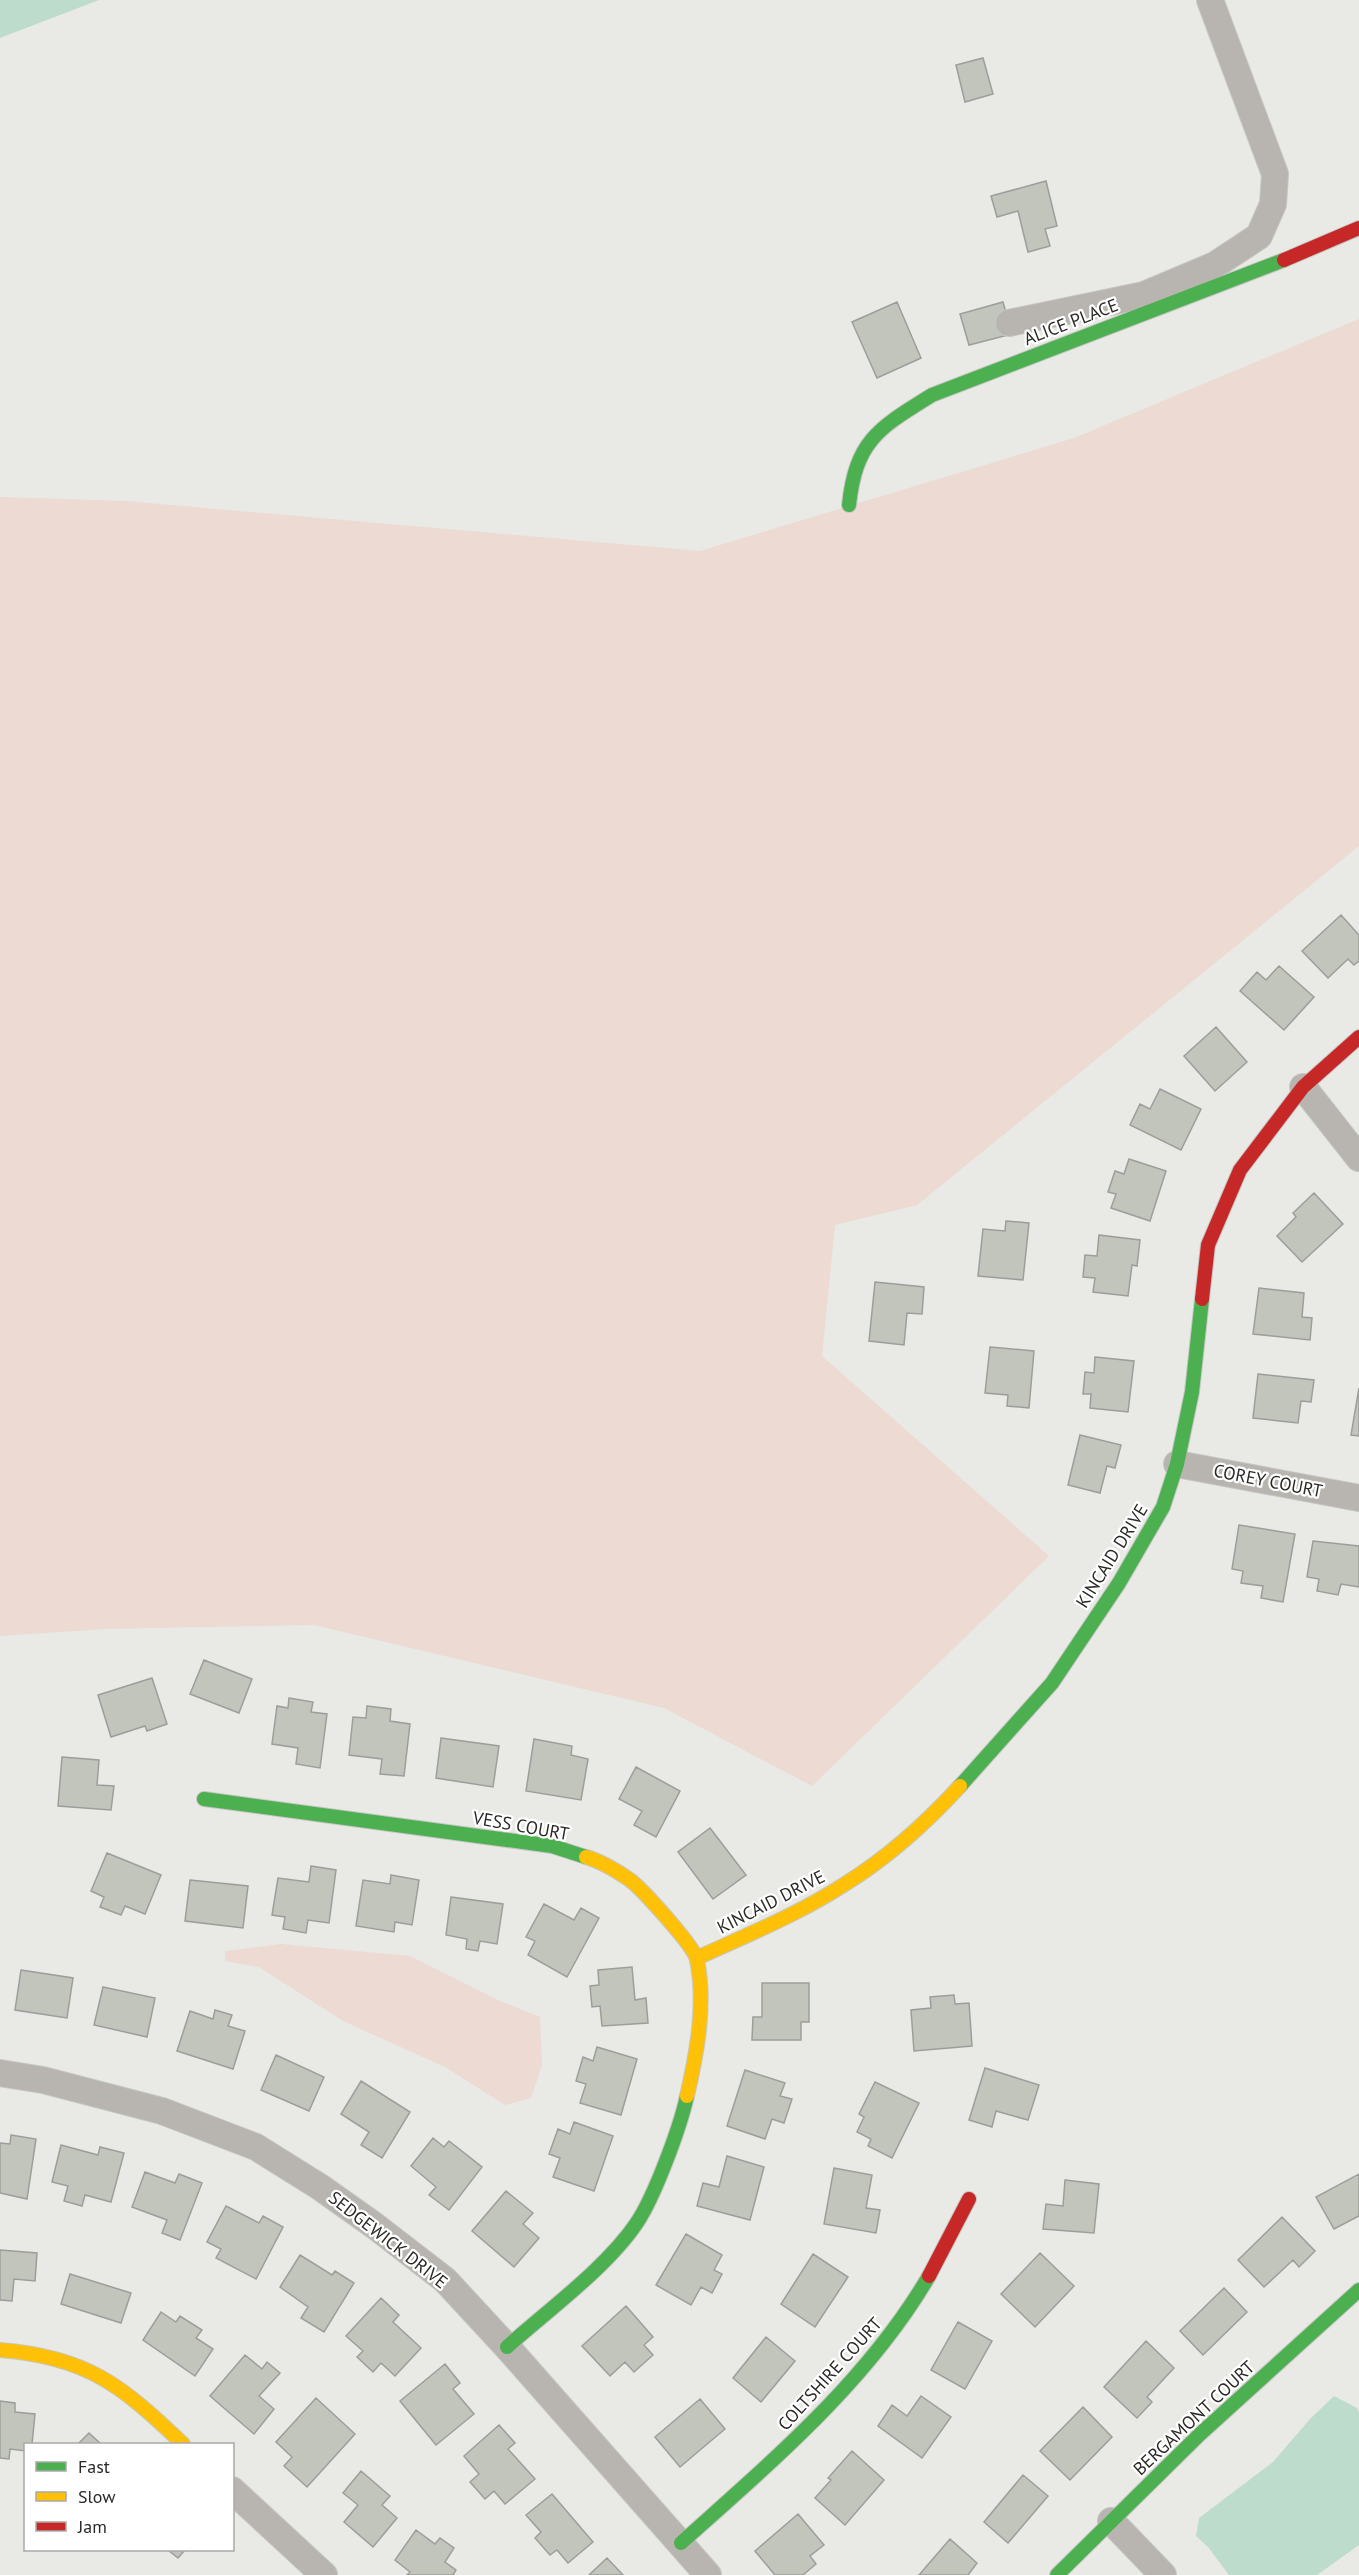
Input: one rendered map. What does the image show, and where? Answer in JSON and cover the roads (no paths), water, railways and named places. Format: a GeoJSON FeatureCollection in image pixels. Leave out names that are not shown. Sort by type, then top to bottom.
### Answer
{"type":"FeatureCollection","features":[{"type":"Feature","properties":{"kind":"street"},"geometry":{"type":"LineString","coordinates":[[1009,322],[1144,295],[1215,265],[1259,236],[1273,204],[1275,174],[1210,0]]}},
{"type":"Feature","properties":{"kind":"street","name":"ALICE PLACE"},"geometry":{"type":"LineString","coordinates":[[849,506],[852,480],[861,454],[894,421],[932,395],[1308,251],[1359,228]]}},
{"type":"Feature","properties":{"kind":"street","name":"KINCAID DRIVE"},"geometry":{"type":"LineString","coordinates":[[697,1958],[786,1917],[846,1884],[933,1816],[1052,1683],[1119,1583],[1163,1507],[1177,1464],[1192,1392],[1208,1245],[1240,1170],[1303,1087],[1359,1037]]}},
{"type":"Feature","properties":{"kind":"street"},"geometry":{"type":"LineString","coordinates":[[1303,1087],[1359,1158]]}},
{"type":"Feature","properties":{"kind":"street","name":"COREY COURT"},"geometry":{"type":"LineString","coordinates":[[1177,1464],[1359,1498]]}},
{"type":"Feature","properties":{"kind":"street","name":"VESS COURT"},"geometry":{"type":"LineString","coordinates":[[204,1800],[562,1849],[593,1859],[631,1881],[667,1919],[697,1958]]}},
{"type":"Feature","properties":{"kind":"street"},"geometry":{"type":"LineString","coordinates":[[507,2347],[625,2239],[650,2199],[686,2103],[696,2059],[700,2011],[697,1958]]}},
{"type":"Feature","properties":{"kind":"street","name":"SEDGEWICK DRIVE"},"geometry":{"type":"LineString","coordinates":[[0,2073],[43,2080],[162,2111],[256,2148],[320,2187],[436,2274],[507,2347],[708,2575]]}},
{"type":"Feature","properties":{"kind":"street","name":"COLTSHIRE COURT"},"geometry":{"type":"LineString","coordinates":[[681,2543],[808,2429],[870,2360],[924,2284],[969,2199]]}},
{"type":"Feature","properties":{"kind":"street","name":"BERGAMONT COURT"},"geometry":{"type":"LineString","coordinates":[[1057,2575],[1199,2435],[1359,2290]]}},
{"type":"Feature","properties":{"kind":"street"},"geometry":{"type":"LineString","coordinates":[[0,2350],[55,2358],[90,2372],[131,2396],[181,2443]]}},
{"type":"Feature","properties":{"kind":"street"},"geometry":{"type":"LineString","coordinates":[[234,2492],[324,2575]]}},
{"type":"Feature","properties":{"kind":"street"},"geometry":{"type":"LineString","coordinates":[[1111,2521],[1162,2575]]}}]}
